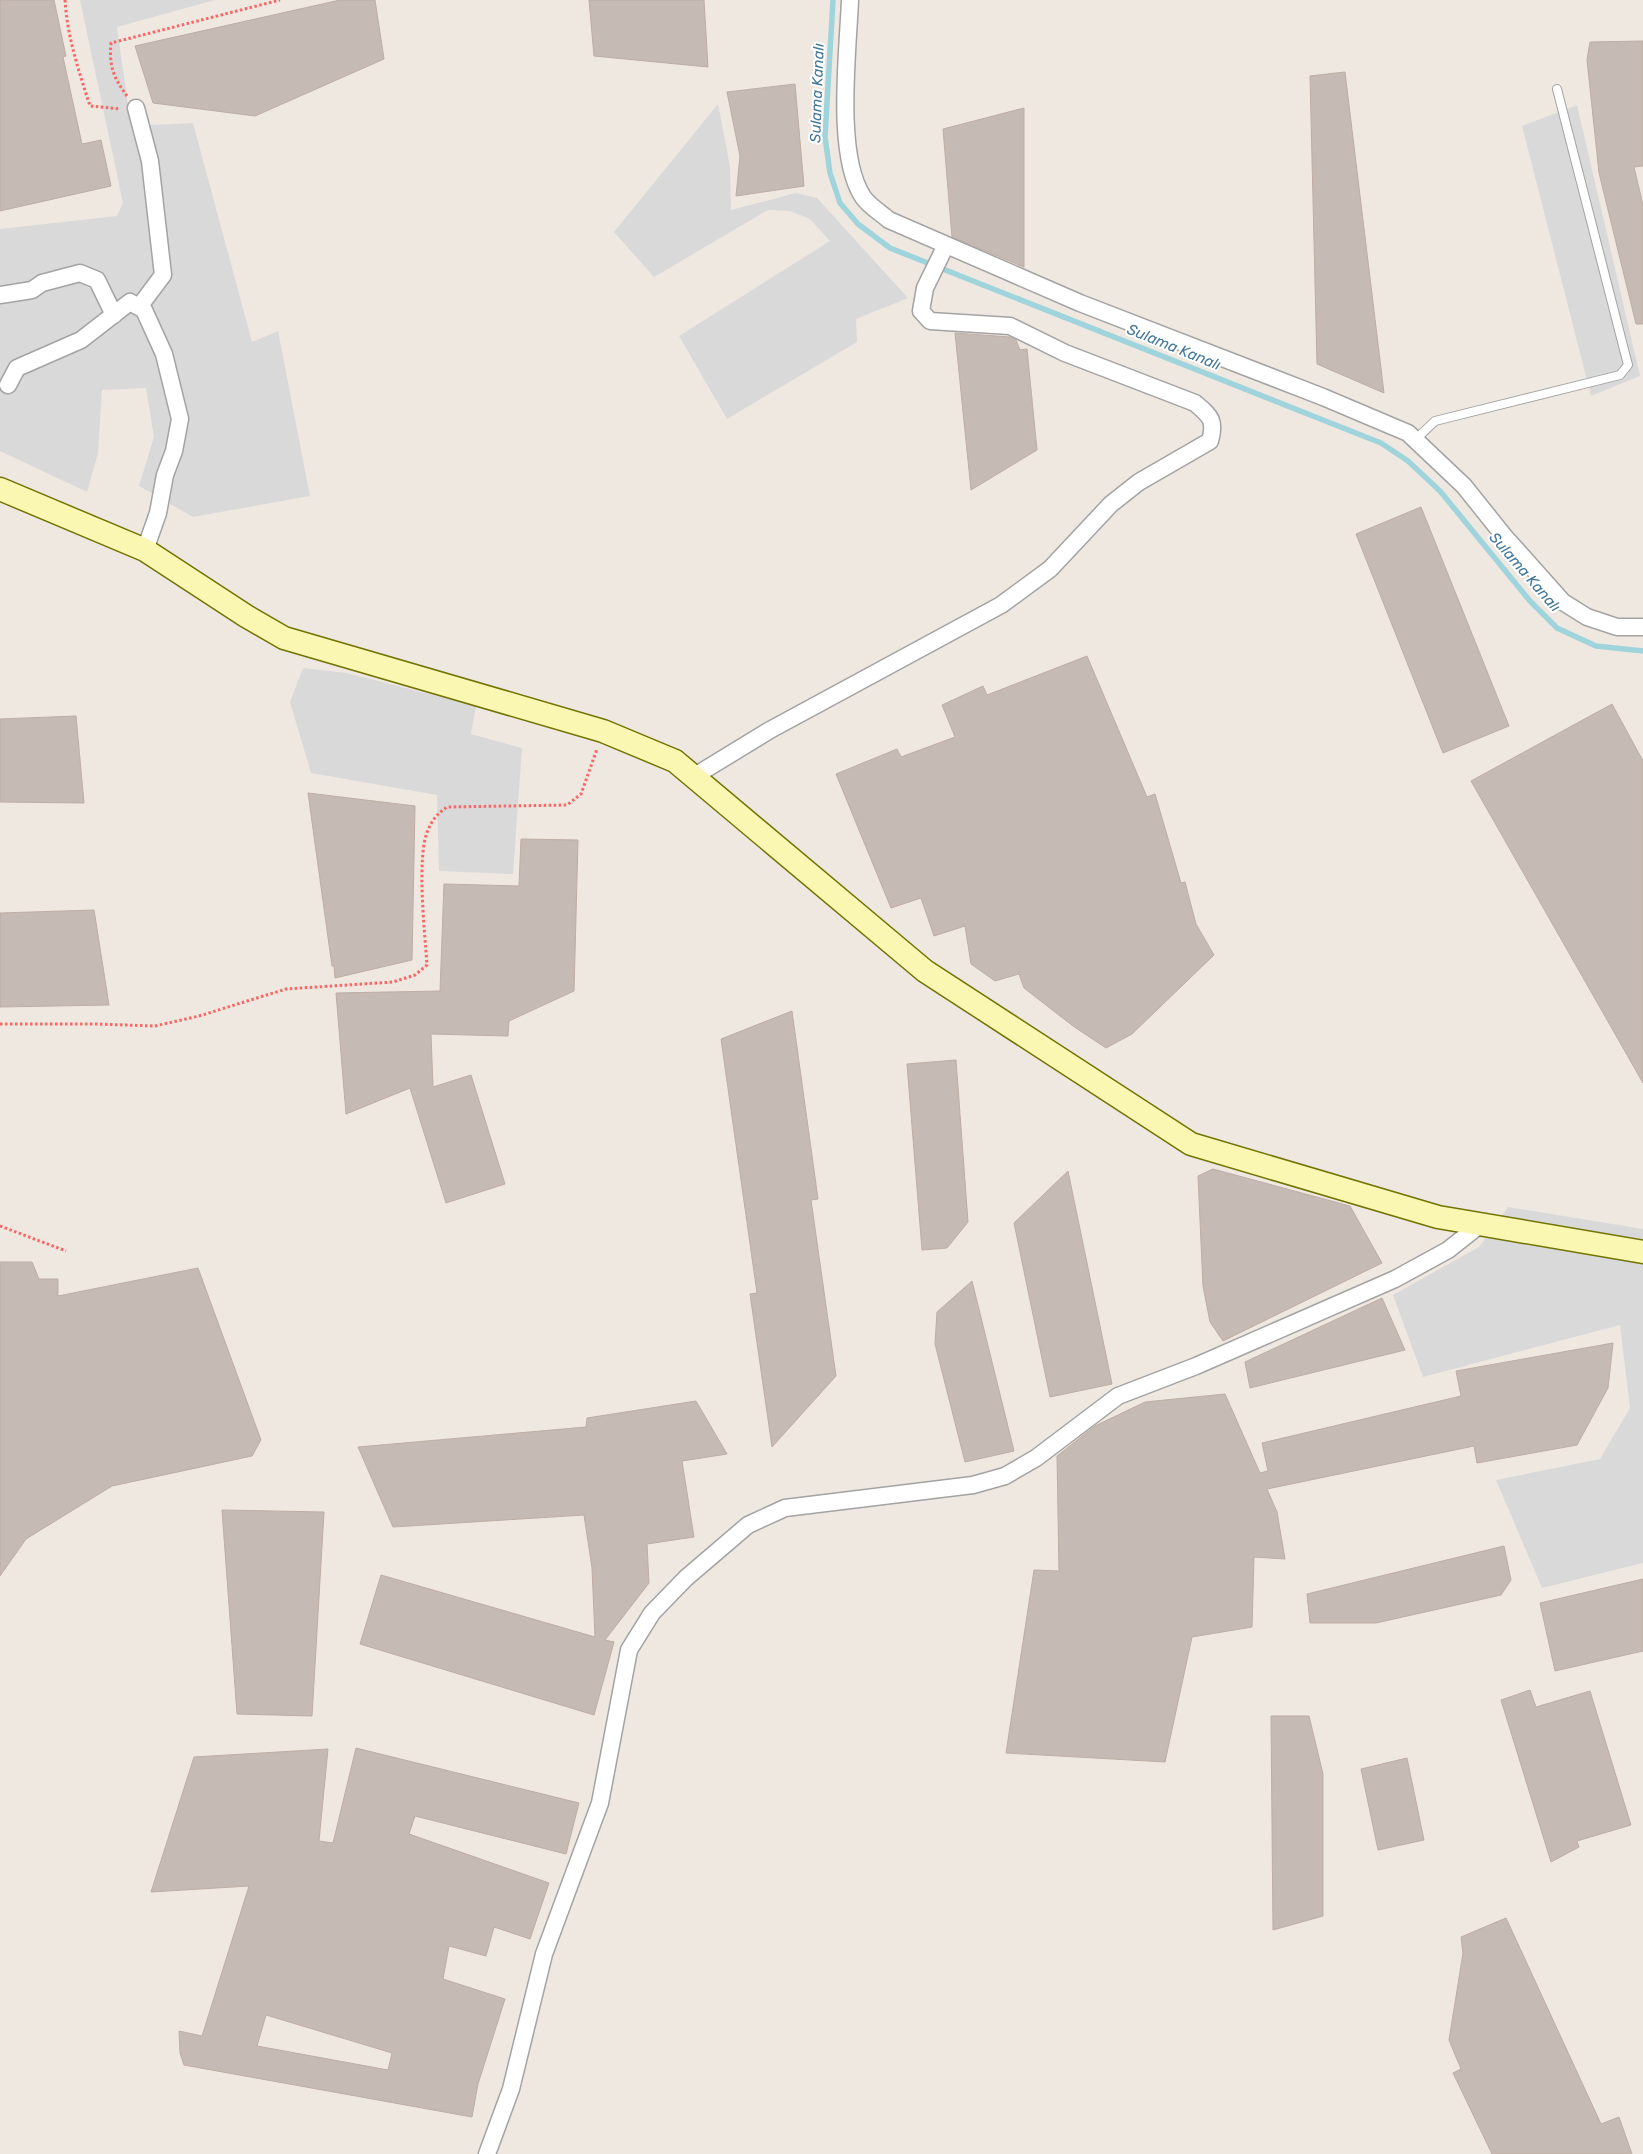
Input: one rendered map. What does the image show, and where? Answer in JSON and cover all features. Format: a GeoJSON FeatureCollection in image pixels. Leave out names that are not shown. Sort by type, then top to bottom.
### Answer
{"type":"FeatureCollection","features":[{"type":"Feature","properties":{"kind":"street"},"geometry":{"type":"LineString","coordinates":[[850,0],[845,121],[851,167],[864,198],[889,220],[939,259],[1080,303],[1331,400],[1408,432],[1464,486],[1504,536],[1563,602],[1587,617],[1616,627],[1643,626]]}},
{"type":"Feature","properties":{"kind":"street"},"geometry":{"type":"LineString","coordinates":[[136,108],[150,161],[163,275],[139,307]]}},
{"type":"Feature","properties":{"kind":"street"},"geometry":{"type":"LineString","coordinates":[[693,777],[770,730],[1001,605],[1050,569],[1111,504],[1138,482],[1210,441],[1213,430],[1211,418],[1195,403],[1064,353],[1010,326],[930,321],[921,311],[925,288],[939,259]]}},
{"type":"Feature","properties":{"kind":"street"},"geometry":{"type":"LineString","coordinates":[[0,295],[32,290],[42,283],[80,273],[97,280],[114,315]]}},
{"type":"Feature","properties":{"kind":"street"},"geometry":{"type":"LineString","coordinates":[[8,385],[17,368],[81,340],[130,302],[144,310],[164,354],[180,419],[174,451],[165,475],[158,513],[145,550]]}},
{"type":"Feature","properties":{"kind":"street"},"geometry":{"type":"LineString","coordinates":[[0,489],[145,550],[246,616],[284,638],[603,731],[675,761],[925,971],[1191,1144],[1438,1217],[1643,1252]]}},
{"type":"Feature","properties":{"kind":"street"},"geometry":{"type":"LineString","coordinates":[[487,2154],[511,2089],[544,1954],[600,1803],[629,1650],[652,1613],[686,1578],[748,1525],[785,1508],[973,1485],[1005,1476],[1036,1458],[1118,1396],[1196,1366],[1395,1279],[1448,1250],[1481,1224]]}},
{"type":"Feature","properties":{"kind":"lane"},"geometry":{"type":"LineString","coordinates":[[1415,440],[1435,420],[1620,375],[1628,365],[1557,90]]}},
{"type":"Feature","properties":{"kind":"path"},"geometry":{"type":"LineString","coordinates":[[65,0],[78,72],[90,106],[115,110],[136,108]]}},
{"type":"Feature","properties":{"kind":"path"},"geometry":{"type":"LineString","coordinates":[[136,108],[113,77],[110,54],[111,43],[280,0]]}},
{"type":"Feature","properties":{"kind":"path"},"geometry":{"type":"LineString","coordinates":[[0,1024],[155,1026],[199,1016],[286,990],[392,982],[415,975],[427,966],[422,861],[427,831],[437,814],[447,807],[567,805],[581,794],[603,731]]}},
{"type":"Feature","properties":{"kind":"path"},"geometry":{"type":"LineString","coordinates":[[0,1226],[66,1251]]}},
{"type":"Feature","properties":{"kind":"shaded area"},"geometry":{"type":"Polygon","coordinates":[[[80,0],[215,0],[117,27],[131,126],[193,123],[252,342],[278,331],[310,496],[193,517],[139,486],[154,437],[146,388],[102,390],[98,453],[87,492],[0,451],[0,229],[117,216],[123,203],[80,0]]]}},
{"type":"Feature","properties":{"kind":"shaded area"},"geometry":{"type":"Polygon","coordinates":[[[718,104],[730,167],[731,210],[796,193],[817,198],[908,298],[856,319],[857,342],[727,419],[679,336],[830,241],[810,219],[790,211],[768,210],[654,277],[614,232],[718,104]]]}},
{"type":"Feature","properties":{"kind":"shaded area"},"geometry":{"type":"Polygon","coordinates":[[[1577,105],[1640,376],[1591,396],[1522,126],[1577,105]]]}},
{"type":"Feature","properties":{"kind":"shaded area"},"geometry":{"type":"Polygon","coordinates":[[[303,668],[347,673],[476,706],[471,734],[522,748],[513,874],[439,871],[437,795],[311,773],[290,702],[303,668]]]}},
{"type":"Feature","properties":{"kind":"shaded area"},"geometry":{"type":"Polygon","coordinates":[[[1508,1207],[1643,1229],[1643,1563],[1542,1588],[1496,1480],[1600,1459],[1630,1408],[1620,1325],[1423,1377],[1393,1295],[1479,1247],[1508,1207]]]}},
{"type":"Feature","properties":{"kind":"building"},"geometry":{"type":"Polygon","coordinates":[[[0,0],[54,0],[66,56],[63,57],[82,144],[101,140],[111,186],[0,211],[0,0]]]}},
{"type":"Feature","properties":{"kind":"building"},"geometry":{"type":"Polygon","coordinates":[[[340,0],[375,0],[384,59],[255,116],[153,103],[135,46],[340,0]]]}},
{"type":"Feature","properties":{"kind":"building"},"geometry":{"type":"Polygon","coordinates":[[[589,0],[704,0],[708,67],[594,56],[589,0]]]}},
{"type":"Feature","properties":{"kind":"building"},"geometry":{"type":"Polygon","coordinates":[[[1643,41],[1643,166],[1634,167],[1643,205],[1643,324],[1636,324],[1599,173],[1587,60],[1590,42],[1643,41]]]}},
{"type":"Feature","properties":{"kind":"building"},"geometry":{"type":"Polygon","coordinates":[[[1345,72],[1384,393],[1317,364],[1310,76],[1345,72]]]}},
{"type":"Feature","properties":{"kind":"building"},"geometry":{"type":"Polygon","coordinates":[[[795,84],[804,186],[736,196],[740,156],[727,92],[795,84]]]}},
{"type":"Feature","properties":{"kind":"building"},"geometry":{"type":"Polygon","coordinates":[[[1024,108],[1024,267],[952,237],[943,129],[1024,108]]]}},
{"type":"Feature","properties":{"kind":"building"},"geometry":{"type":"Polygon","coordinates":[[[955,333],[1010,337],[1016,340],[1020,350],[1027,349],[1037,450],[971,490],[955,333]]]}},
{"type":"Feature","properties":{"kind":"building"},"geometry":{"type":"Polygon","coordinates":[[[1421,507],[1509,726],[1443,753],[1356,534],[1421,507]]]}},
{"type":"Feature","properties":{"kind":"building"},"geometry":{"type":"Polygon","coordinates":[[[1087,656],[1147,797],[1155,794],[1181,883],[1185,882],[1196,924],[1214,955],[1132,1034],[1106,1048],[1073,1026],[1024,988],[1019,974],[995,981],[971,964],[965,926],[934,936],[921,898],[891,908],[836,774],[897,749],[901,757],[955,737],[942,705],[983,686],[987,695],[1087,656]]]}},
{"type":"Feature","properties":{"kind":"building"},"geometry":{"type":"Polygon","coordinates":[[[1612,704],[1643,761],[1643,1083],[1471,781],[1612,704]]]}},
{"type":"Feature","properties":{"kind":"building"},"geometry":{"type":"Polygon","coordinates":[[[76,716],[84,803],[0,802],[0,719],[76,716]]]}},
{"type":"Feature","properties":{"kind":"building"},"geometry":{"type":"Polygon","coordinates":[[[308,793],[415,806],[412,960],[335,978],[308,793]]]}},
{"type":"Feature","properties":{"kind":"building"},"geometry":{"type":"Polygon","coordinates":[[[521,839],[578,840],[574,991],[509,1021],[508,1036],[431,1034],[433,1087],[471,1075],[505,1184],[446,1203],[410,1088],[346,1114],[336,993],[440,991],[444,884],[519,886],[521,839]]]}},
{"type":"Feature","properties":{"kind":"building"},"geometry":{"type":"Polygon","coordinates":[[[94,910],[109,1005],[0,1007],[0,913],[94,910]]]}},
{"type":"Feature","properties":{"kind":"building"},"geometry":{"type":"Polygon","coordinates":[[[792,1011],[818,1199],[811,1200],[836,1376],[772,1447],[750,1294],[757,1293],[721,1039],[792,1011]]]}},
{"type":"Feature","properties":{"kind":"building"},"geometry":{"type":"Polygon","coordinates":[[[956,1060],[968,1222],[947,1248],[922,1250],[907,1064],[956,1060]]]}},
{"type":"Feature","properties":{"kind":"building"},"geometry":{"type":"Polygon","coordinates":[[[1213,1169],[1350,1206],[1382,1263],[1223,1341],[1210,1322],[1203,1286],[1198,1176],[1213,1169]]]}},
{"type":"Feature","properties":{"kind":"building"},"geometry":{"type":"Polygon","coordinates":[[[1068,1171],[1112,1384],[1050,1397],[1014,1223],[1068,1171]]]}},
{"type":"Feature","properties":{"kind":"building"},"geometry":{"type":"Polygon","coordinates":[[[0,1262],[32,1262],[39,1279],[58,1279],[58,1296],[198,1268],[261,1440],[252,1456],[112,1486],[26,1539],[0,1576],[0,1262]]]}},
{"type":"Feature","properties":{"kind":"building"},"geometry":{"type":"Polygon","coordinates":[[[972,1281],[1014,1451],[965,1462],[935,1344],[937,1312],[972,1281]]]}},
{"type":"Feature","properties":{"kind":"building"},"geometry":{"type":"Polygon","coordinates":[[[1382,1298],[1405,1350],[1250,1388],[1245,1362],[1382,1298]]]}},
{"type":"Feature","properties":{"kind":"building"},"geometry":{"type":"Polygon","coordinates":[[[1613,1343],[1608,1388],[1577,1445],[1477,1463],[1474,1446],[1267,1489],[1277,1512],[1285,1559],[1254,1557],[1252,1627],[1192,1637],[1165,1762],[1006,1753],[1034,1570],[1059,1571],[1057,1456],[1095,1426],[1145,1402],[1225,1394],[1260,1473],[1268,1471],[1262,1443],[1461,1396],[1456,1371],[1613,1343]]]}},
{"type":"Feature","properties":{"kind":"building"},"geometry":{"type":"Polygon","coordinates":[[[696,1401],[727,1454],[682,1461],[694,1537],[647,1544],[649,1583],[605,1640],[614,1642],[594,1715],[360,1644],[381,1575],[595,1637],[592,1568],[584,1515],[393,1527],[358,1447],[586,1427],[587,1418],[696,1401]]]}},
{"type":"Feature","properties":{"kind":"building"},"geometry":{"type":"Polygon","coordinates":[[[222,1510],[324,1512],[312,1716],[237,1714],[222,1510]]]}},
{"type":"Feature","properties":{"kind":"building"},"geometry":{"type":"Polygon","coordinates":[[[1504,1546],[1511,1580],[1501,1595],[1376,1623],[1310,1623],[1307,1594],[1504,1546]]]}},
{"type":"Feature","properties":{"kind":"building"},"geometry":{"type":"Polygon","coordinates":[[[1643,1579],[1643,1651],[1555,1671],[1540,1603],[1643,1579]]]}},
{"type":"Feature","properties":{"kind":"building"},"geometry":{"type":"Polygon","coordinates":[[[1530,1690],[1536,1707],[1590,1691],[1631,1825],[1577,1841],[1579,1847],[1551,1862],[1501,1700],[1530,1690]]]}},
{"type":"Feature","properties":{"kind":"building"},"geometry":{"type":"Polygon","coordinates":[[[1271,1716],[1309,1716],[1323,1774],[1323,1916],[1273,1930],[1271,1716]]]}},
{"type":"Feature","properties":{"kind":"building"},"geometry":{"type":"Polygon","coordinates":[[[356,1748],[579,1803],[566,1854],[415,1816],[409,1834],[549,1883],[530,1939],[494,1927],[486,1956],[449,1946],[443,1979],[505,1999],[478,2084],[472,2117],[184,2065],[180,2053],[179,2031],[202,2036],[249,1886],[151,1892],[194,1757],[328,1749],[319,1841],[333,1843],[356,1748]],[[266,2015],[257,2046],[388,2070],[392,2053],[266,2015]]]}},
{"type":"Feature","properties":{"kind":"building"},"geometry":{"type":"Polygon","coordinates":[[[1407,1758],[1424,1840],[1378,1850],[1361,1769],[1407,1758]]]}},
{"type":"Feature","properties":{"kind":"building"},"geometry":{"type":"Polygon","coordinates":[[[1506,1918],[1601,2124],[1619,2117],[1632,2154],[1492,2154],[1453,2073],[1461,2069],[1449,2040],[1463,1953],[1461,1937],[1506,1918]]]}},
{"type":"Feature","properties":{"kind":"waterway","name":"Sulama Kanalı"},"geometry":{"type":"LineString","coordinates":[[833,0],[825,137],[830,173],[840,203],[858,224],[890,248],[1381,443],[1408,461],[1440,491],[1530,601],[1557,628],[1596,646],[1643,651]]}}]}
